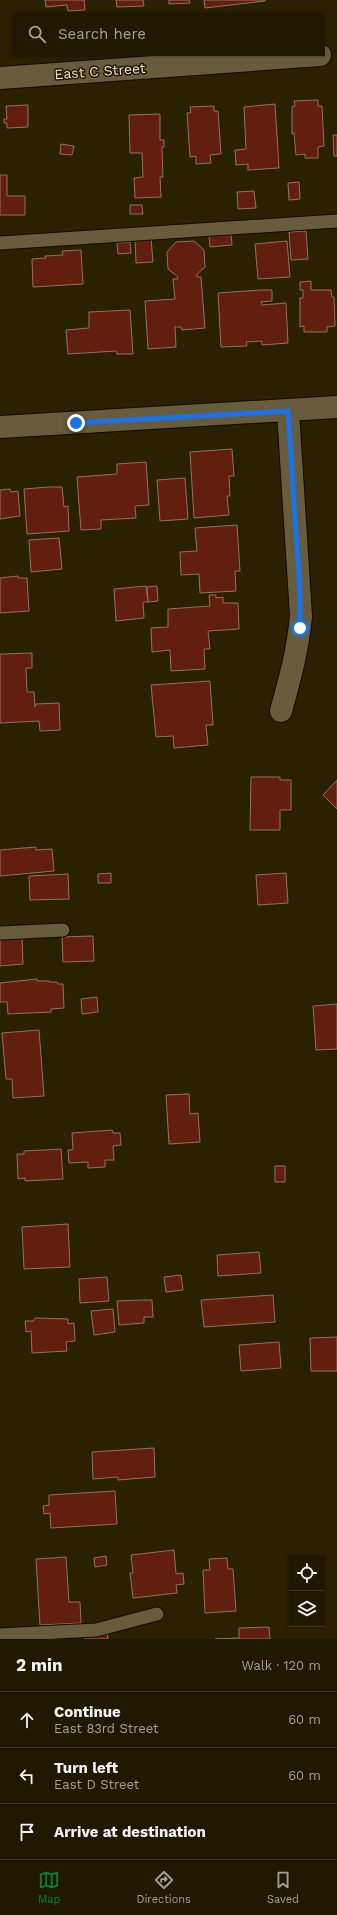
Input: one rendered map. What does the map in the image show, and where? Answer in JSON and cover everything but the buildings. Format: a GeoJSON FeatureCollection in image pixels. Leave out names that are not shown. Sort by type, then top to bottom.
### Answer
{"type":"FeatureCollection","features":[{"type":"Feature","properties":{"kind":"street"},"geometry":{"type":"LineString","coordinates":[[325,55],[337,54]]}},
{"type":"Feature","properties":{"kind":"street","name":"East C Street"},"geometry":{"type":"LineString","coordinates":[[0,78],[306,56]]}},
{"type":"Feature","properties":{"kind":"street"},"geometry":{"type":"LineString","coordinates":[[0,427],[337,407]]}},
{"type":"Feature","properties":{"kind":"street"},"geometry":{"type":"LineString","coordinates":[[281,711],[293,671],[299,639],[301,616],[288,411]]}},
{"type":"Feature","properties":{"kind":"lane"},"geometry":{"type":"LineString","coordinates":[[0,243],[337,221]]}},
{"type":"Feature","properties":{"kind":"lane"},"geometry":{"type":"LineString","coordinates":[[0,933],[63,930]]}},
{"type":"Feature","properties":{"kind":"lane"},"geometry":{"type":"LineString","coordinates":[[0,1635],[96,1630],[157,1614]]}},
{"type":"Feature","properties":{"kind":"route"},"geometry":{"type":"LineString","coordinates":[[76,423],[288,411],[300,593],[300,628]]}}]}
